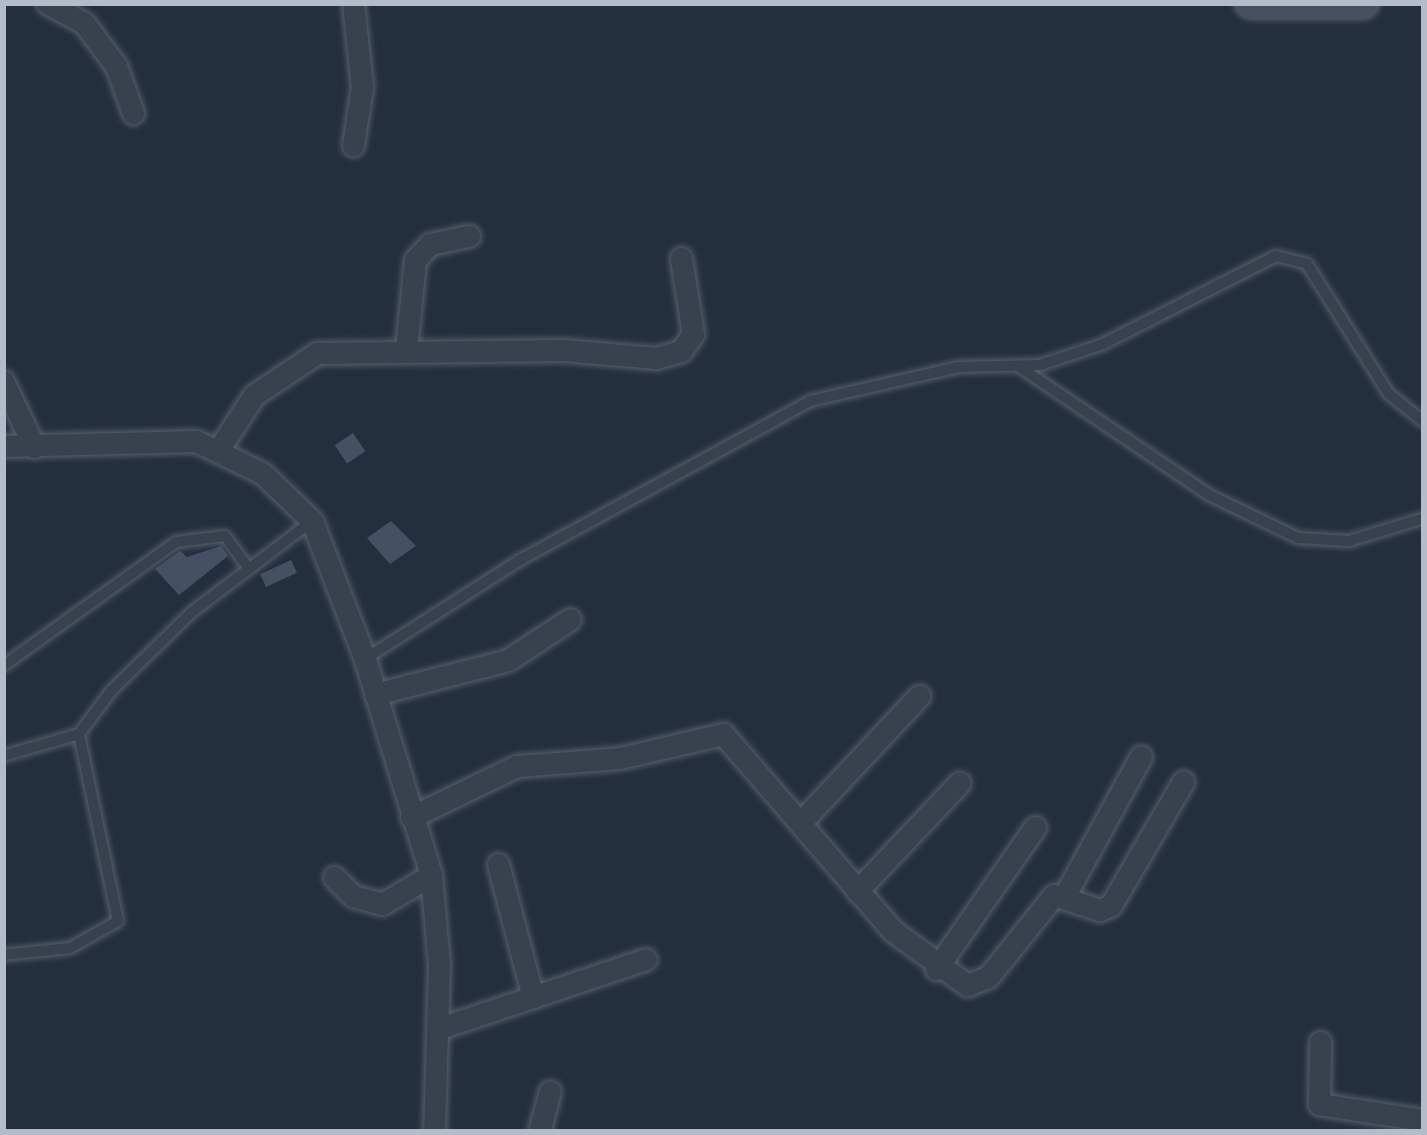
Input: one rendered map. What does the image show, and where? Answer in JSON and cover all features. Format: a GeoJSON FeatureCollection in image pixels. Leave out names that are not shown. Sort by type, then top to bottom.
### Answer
{"type":"FeatureCollection","features":[{"type":"Feature","properties":{"kind":"main road"},"geometry":{"type":"LineString","coordinates":[[1251,3],[1363,3]]}},
{"type":"Feature","properties":{"kind":"street"},"geometry":{"type":"LineString","coordinates":[[47,3],[84,23],[116,66],[133,113]]}},
{"type":"Feature","properties":{"kind":"street"},"geometry":{"type":"LineString","coordinates":[[353,3],[362,87],[353,145]]}},
{"type":"Feature","properties":{"kind":"street"},"geometry":{"type":"LineString","coordinates":[[406,349],[415,260],[430,244],[469,236]]}},
{"type":"Feature","properties":{"kind":"street"},"geometry":{"type":"LineString","coordinates":[[219,448],[254,395],[301,358],[341,349],[656,358],[681,351],[693,334],[681,258]]}},
{"type":"Feature","properties":{"kind":"street"},"geometry":{"type":"LineString","coordinates":[[3,381],[34,447]]}},
{"type":"Feature","properties":{"kind":"street"},"geometry":{"type":"LineString","coordinates":[[3,446],[160,438],[219,448],[283,489],[312,521],[365,658],[431,875],[437,1029],[434,1132]]}},
{"type":"Feature","properties":{"kind":"street"},"geometry":{"type":"LineString","coordinates":[[376,694],[508,660],[570,619]]}},
{"type":"Feature","properties":{"kind":"street"},"geometry":{"type":"LineString","coordinates":[[801,822],[919,696]]}},
{"type":"Feature","properties":{"kind":"street"},"geometry":{"type":"LineString","coordinates":[[412,818],[517,766],[620,758],[723,734],[856,891],[936,969],[967,985],[988,976],[1047,902],[1065,895],[1142,756]]}},
{"type":"Feature","properties":{"kind":"street"},"geometry":{"type":"LineString","coordinates":[[1065,895],[1100,910],[1111,905],[1183,782]]}},
{"type":"Feature","properties":{"kind":"street"},"geometry":{"type":"LineString","coordinates":[[856,891],[958,783]]}},
{"type":"Feature","properties":{"kind":"street"},"geometry":{"type":"LineString","coordinates":[[936,969],[1035,826]]}},
{"type":"Feature","properties":{"kind":"street"},"geometry":{"type":"LineString","coordinates":[[498,864],[533,997]]}},
{"type":"Feature","properties":{"kind":"street"},"geometry":{"type":"LineString","coordinates":[[334,877],[353,896],[382,904],[431,875]]}},
{"type":"Feature","properties":{"kind":"street"},"geometry":{"type":"LineString","coordinates":[[437,1029],[646,958]]}},
{"type":"Feature","properties":{"kind":"street"},"geometry":{"type":"LineString","coordinates":[[1320,1042],[1319,1104],[1424,1120]]}},
{"type":"Feature","properties":{"kind":"street"},"geometry":{"type":"LineString","coordinates":[[539,1132],[550,1090]]}},
{"type":"Feature","properties":{"kind":"lane"},"geometry":{"type":"LineString","coordinates":[[365,658],[520,560],[811,401],[958,368],[1021,368],[1103,344],[1290,256],[1307,264],[1389,394],[1424,422]]}},
{"type":"Feature","properties":{"kind":"lane"},"geometry":{"type":"LineString","coordinates":[[1021,368],[1189,483],[1298,538],[1349,541],[1424,518]]}},
{"type":"Feature","properties":{"kind":"lane"},"geometry":{"type":"LineString","coordinates":[[3,756],[80,734],[144,657],[247,566],[312,521]]}},
{"type":"Feature","properties":{"kind":"lane"},"geometry":{"type":"LineString","coordinates":[[3,666],[176,542],[225,536],[247,566]]}},
{"type":"Feature","properties":{"kind":"lane"},"geometry":{"type":"LineString","coordinates":[[3,955],[70,948],[118,922],[80,734]]}},
{"type":"Feature","properties":{"kind":"building"},"geometry":{"type":"Polygon","coordinates":[[[353,433],[365,451],[347,464],[335,445],[353,433]]]}},
{"type":"Feature","properties":{"kind":"building"},"geometry":{"type":"Polygon","coordinates":[[[391,521],[416,546],[390,564],[367,538],[391,521]]]}},
{"type":"Feature","properties":{"kind":"building"},"geometry":{"type":"Polygon","coordinates":[[[221,546],[228,556],[179,595],[155,569],[180,551],[187,557],[221,546]]]}},
{"type":"Feature","properties":{"kind":"building"},"geometry":{"type":"Polygon","coordinates":[[[291,560],[297,573],[266,587],[260,574],[291,560]]]}}]}
